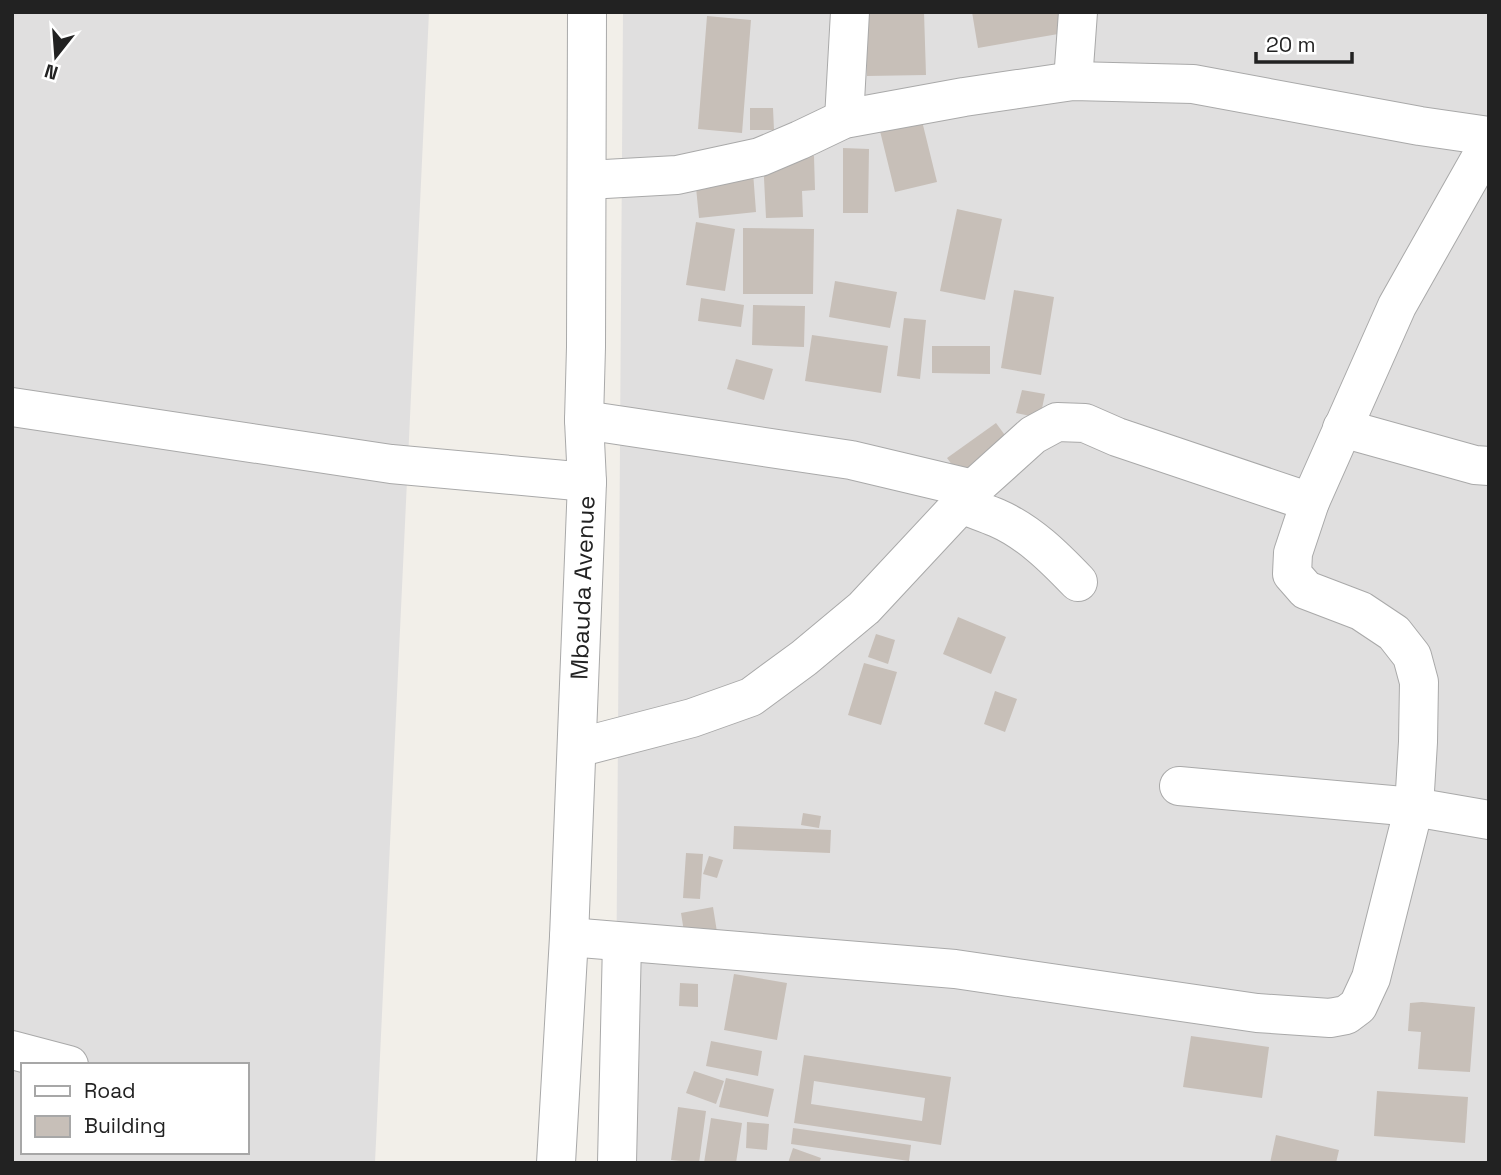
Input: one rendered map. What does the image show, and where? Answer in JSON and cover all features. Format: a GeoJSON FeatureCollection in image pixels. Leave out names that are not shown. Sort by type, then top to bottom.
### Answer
{"type":"FeatureCollection","features":[{"type":"Feature","properties":{"kind":"street","name":"Mbauda Avenue"},"geometry":{"type":"LineString","coordinates":[[556,1163],[569,937],[587,482],[584,420],[587,12]]}},
{"type":"Feature","properties":{"kind":"street"},"geometry":{"type":"LineString","coordinates":[[844,119],[850,12]]}},
{"type":"Feature","properties":{"kind":"street"},"geometry":{"type":"LineString","coordinates":[[1073,81],[1078,12]]}},
{"type":"Feature","properties":{"kind":"street"},"geometry":{"type":"LineString","coordinates":[[587,180],[677,175],[760,157],[844,119],[1073,81],[1193,85],[1489,136]]}},
{"type":"Feature","properties":{"kind":"street"},"geometry":{"type":"LineString","coordinates":[[569,937],[955,970],[1257,1013],[1330,1018],[1346,1015],[1358,1006],[1371,978],[1414,807],[1419,742],[1419,682],[1412,656],[1394,633],[1362,611],[1306,590],[1292,574],[1293,553],[1310,502],[1397,306],[1489,144]]}},
{"type":"Feature","properties":{"kind":"street"},"geometry":{"type":"LineString","coordinates":[[12,407],[391,464],[587,482]]}},
{"type":"Feature","properties":{"kind":"street"},"geometry":{"type":"LineString","coordinates":[[584,420],[851,460],[903,471],[967,497],[1027,535],[1049,552],[1078,582]]}},
{"type":"Feature","properties":{"kind":"street"},"geometry":{"type":"LineString","coordinates":[[577,748],[692,718],[751,697],[804,658],[864,608],[967,497],[1033,435],[1057,422],[1085,423],[1117,437],[1310,502]]}},
{"type":"Feature","properties":{"kind":"street"},"geometry":{"type":"LineString","coordinates":[[1342,428],[1475,465],[1489,466]]}},
{"type":"Feature","properties":{"kind":"street"},"geometry":{"type":"LineString","coordinates":[[1179,786],[1414,807],[1489,820]]}},
{"type":"Feature","properties":{"kind":"street"},"geometry":{"type":"LineString","coordinates":[[617,1163],[622,942]]}},
{"type":"Feature","properties":{"kind":"street"},"geometry":{"type":"LineString","coordinates":[[12,1051],[61,1063]]}},
{"type":"Feature","properties":{"kind":"shaded area"},"geometry":{"type":"Polygon","coordinates":[[[12,12],[429,12],[375,1163],[12,1163],[12,12]]]}},
{"type":"Feature","properties":{"kind":"shaded area"},"geometry":{"type":"Polygon","coordinates":[[[623,12],[1489,12],[1489,1163],[615,1163],[623,12]]]}},
{"type":"Feature","properties":{"kind":"building"},"geometry":{"type":"Polygon","coordinates":[[[865,12],[924,12],[926,75],[867,76],[865,12]]]}},
{"type":"Feature","properties":{"kind":"building"},"geometry":{"type":"Polygon","coordinates":[[[972,12],[1060,12],[1064,33],[978,48],[972,12]]]}},
{"type":"Feature","properties":{"kind":"building"},"geometry":{"type":"Polygon","coordinates":[[[707,16],[751,20],[742,133],[698,129],[707,16]]]}},
{"type":"Feature","properties":{"kind":"building"},"geometry":{"type":"Polygon","coordinates":[[[750,108],[773,108],[774,130],[750,130],[750,108]]]}},
{"type":"Feature","properties":{"kind":"building"},"geometry":{"type":"Polygon","coordinates":[[[922,121],[937,182],[895,192],[880,131],[922,121]]]}},
{"type":"Feature","properties":{"kind":"building"},"geometry":{"type":"Polygon","coordinates":[[[843,148],[869,149],[868,213],[843,213],[843,148]]]}},
{"type":"Feature","properties":{"kind":"building"},"geometry":{"type":"Polygon","coordinates":[[[814,156],[815,190],[802,191],[803,217],[766,218],[763,158],[814,156]]]}},
{"type":"Feature","properties":{"kind":"building"},"geometry":{"type":"Polygon","coordinates":[[[753,172],[756,212],[699,218],[695,177],[753,172]]]}},
{"type":"Feature","properties":{"kind":"building"},"geometry":{"type":"Polygon","coordinates":[[[957,209],[1002,219],[985,300],[940,291],[957,209]]]}},
{"type":"Feature","properties":{"kind":"building"},"geometry":{"type":"Polygon","coordinates":[[[696,222],[735,229],[725,291],[686,285],[696,222]]]}},
{"type":"Feature","properties":{"kind":"building"},"geometry":{"type":"Polygon","coordinates":[[[743,228],[814,229],[813,294],[743,294],[743,228]]]}},
{"type":"Feature","properties":{"kind":"building"},"geometry":{"type":"Polygon","coordinates":[[[835,281],[897,292],[890,328],[829,317],[835,281]]]}},
{"type":"Feature","properties":{"kind":"building"},"geometry":{"type":"Polygon","coordinates":[[[1014,290],[1054,297],[1041,375],[1001,368],[1014,290]]]}},
{"type":"Feature","properties":{"kind":"building"},"geometry":{"type":"Polygon","coordinates":[[[701,298],[744,305],[741,327],[698,321],[701,298]]]}},
{"type":"Feature","properties":{"kind":"building"},"geometry":{"type":"Polygon","coordinates":[[[753,305],[805,306],[804,347],[752,345],[753,305]]]}},
{"type":"Feature","properties":{"kind":"building"},"geometry":{"type":"Polygon","coordinates":[[[904,318],[926,320],[920,379],[897,376],[904,318]]]}},
{"type":"Feature","properties":{"kind":"building"},"geometry":{"type":"Polygon","coordinates":[[[812,335],[888,346],[881,393],[805,381],[812,335]]]}},
{"type":"Feature","properties":{"kind":"building"},"geometry":{"type":"Polygon","coordinates":[[[932,346],[990,346],[990,374],[932,373],[932,346]]]}},
{"type":"Feature","properties":{"kind":"building"},"geometry":{"type":"Polygon","coordinates":[[[736,359],[773,369],[764,400],[727,389],[736,359]]]}},
{"type":"Feature","properties":{"kind":"building"},"geometry":{"type":"Polygon","coordinates":[[[1022,390],[1045,394],[1040,418],[1016,413],[1022,390]]]}},
{"type":"Feature","properties":{"kind":"building"},"geometry":{"type":"Polygon","coordinates":[[[996,423],[1010,442],[961,477],[947,458],[996,423]]]}},
{"type":"Feature","properties":{"kind":"building"},"geometry":{"type":"Polygon","coordinates":[[[958,617],[1006,637],[991,674],[943,654],[958,617]]]}},
{"type":"Feature","properties":{"kind":"building"},"geometry":{"type":"Polygon","coordinates":[[[876,634],[895,640],[888,664],[868,657],[876,634]]]}},
{"type":"Feature","properties":{"kind":"building"},"geometry":{"type":"Polygon","coordinates":[[[864,663],[897,672],[881,725],[848,715],[864,663]]]}},
{"type":"Feature","properties":{"kind":"building"},"geometry":{"type":"Polygon","coordinates":[[[995,691],[1017,699],[1005,732],[984,724],[995,691]]]}},
{"type":"Feature","properties":{"kind":"building"},"geometry":{"type":"Polygon","coordinates":[[[803,813],[821,816],[819,828],[801,825],[803,813]]]}},
{"type":"Feature","properties":{"kind":"building"},"geometry":{"type":"Polygon","coordinates":[[[734,826],[831,830],[830,853],[733,849],[734,826]]]}},
{"type":"Feature","properties":{"kind":"building"},"geometry":{"type":"Polygon","coordinates":[[[686,853],[703,854],[700,899],[683,898],[686,853]]]}},
{"type":"Feature","properties":{"kind":"building"},"geometry":{"type":"Polygon","coordinates":[[[709,856],[723,860],[717,878],[703,874],[709,856]]]}},
{"type":"Feature","properties":{"kind":"building"},"geometry":{"type":"Polygon","coordinates":[[[713,907],[717,932],[685,938],[681,913],[713,907]]]}},
{"type":"Feature","properties":{"kind":"building"},"geometry":{"type":"Polygon","coordinates":[[[734,974],[787,983],[777,1040],[724,1030],[734,974]]]}},
{"type":"Feature","properties":{"kind":"building"},"geometry":{"type":"Polygon","coordinates":[[[680,983],[698,984],[698,1007],[679,1006],[680,983]]]}},
{"type":"Feature","properties":{"kind":"building"},"geometry":{"type":"Polygon","coordinates":[[[1410,1003],[1475,1007],[1470,1072],[1418,1069],[1421,1032],[1408,1031],[1410,1003]]]}},
{"type":"Feature","properties":{"kind":"building"},"geometry":{"type":"Polygon","coordinates":[[[1191,1036],[1269,1047],[1262,1098],[1183,1087],[1191,1036]]]}},
{"type":"Feature","properties":{"kind":"building"},"geometry":{"type":"Polygon","coordinates":[[[711,1041],[762,1051],[758,1076],[706,1066],[711,1041]]]}},
{"type":"Feature","properties":{"kind":"building"},"geometry":{"type":"Polygon","coordinates":[[[804,1055],[951,1077],[941,1145],[794,1123],[804,1055]],[[814,1081],[811,1104],[922,1121],[925,1098],[814,1081]]]}},
{"type":"Feature","properties":{"kind":"building"},"geometry":{"type":"Polygon","coordinates":[[[694,1071],[724,1081],[716,1104],[686,1093],[694,1071]]]}},
{"type":"Feature","properties":{"kind":"building"},"geometry":{"type":"Polygon","coordinates":[[[726,1078],[774,1089],[768,1117],[719,1107],[726,1078]]]}},
{"type":"Feature","properties":{"kind":"building"},"geometry":{"type":"Polygon","coordinates":[[[1377,1091],[1468,1097],[1465,1143],[1374,1136],[1377,1091]]]}},
{"type":"Feature","properties":{"kind":"building"},"geometry":{"type":"Polygon","coordinates":[[[678,1107],[706,1111],[699,1163],[671,1160],[678,1107]]]}},
{"type":"Feature","properties":{"kind":"building"},"geometry":{"type":"Polygon","coordinates":[[[711,1118],[742,1123],[736,1163],[704,1163],[711,1118]]]}},
{"type":"Feature","properties":{"kind":"building"},"geometry":{"type":"Polygon","coordinates":[[[747,1122],[769,1124],[767,1150],[746,1148],[747,1122]]]}},
{"type":"Feature","properties":{"kind":"building"},"geometry":{"type":"Polygon","coordinates":[[[793,1128],[911,1145],[909,1161],[791,1144],[793,1128]]]}},
{"type":"Feature","properties":{"kind":"building"},"geometry":{"type":"Polygon","coordinates":[[[1276,1135],[1339,1150],[1336,1163],[1270,1163],[1276,1135]]]}},
{"type":"Feature","properties":{"kind":"building"},"geometry":{"type":"Polygon","coordinates":[[[793,1148],[821,1158],[819,1163],[788,1163],[793,1148]]]}}]}
